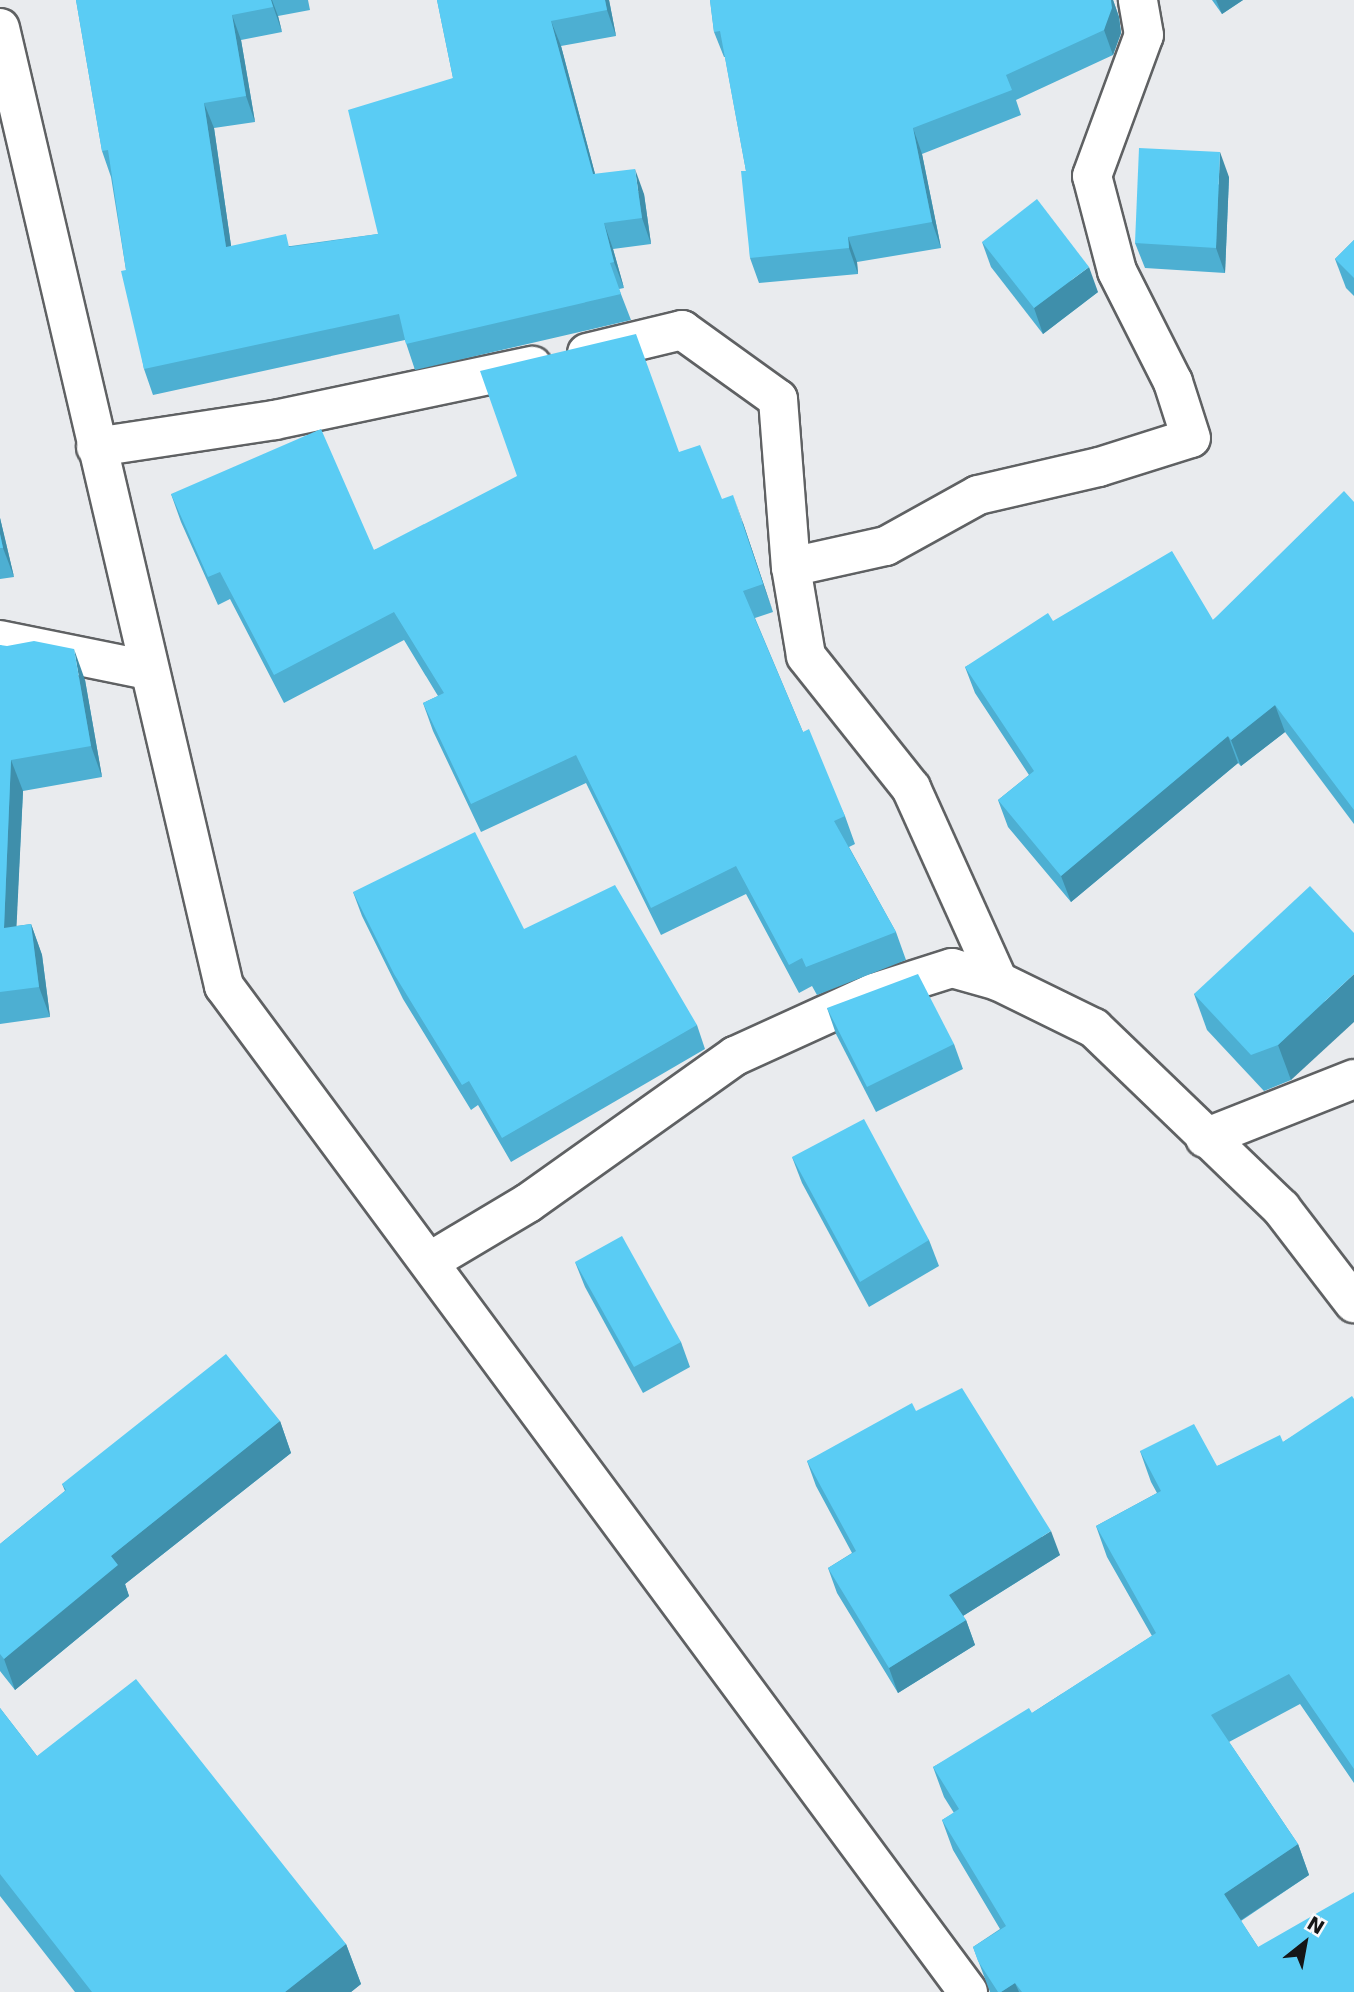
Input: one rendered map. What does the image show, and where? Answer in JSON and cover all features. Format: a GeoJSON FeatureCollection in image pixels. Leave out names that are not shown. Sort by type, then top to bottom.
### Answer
{"type":"FeatureCollection","features":[{"type":"Feature","properties":{"kind":"street"},"geometry":{"type":"LineString","coordinates":[[791,567],[886,546],[978,495],[1098,467],[1191,438],[1173,382],[1116,271],[1092,176],[1144,35],[1138,0]]}},
{"type":"Feature","properties":{"kind":"street"},"geometry":{"type":"LineString","coordinates":[[0,28],[147,670],[224,986],[968,1992]]}},
{"type":"Feature","properties":{"kind":"street"},"geometry":{"type":"LineString","coordinates":[[96,447],[450,386],[682,330],[778,399],[791,567],[806,656],[911,788],[998,981]]}},
{"type":"Feature","properties":{"kind":"street"},"geometry":{"type":"LineString","coordinates":[[0,640],[147,670]]}},
{"type":"Feature","properties":{"kind":"street"},"geometry":{"type":"LineString","coordinates":[[429,1262],[528,1203],[735,1056],[873,993],[952,968],[998,981],[1094,1028],[1205,1138],[1281,1208],[1354,1303]]}},
{"type":"Feature","properties":{"kind":"street"},"geometry":{"type":"LineString","coordinates":[[1205,1138],[1354,1079]]}},
{"type":"Feature","properties":{"kind":"building"},"geometry":{"type":"Polygon","coordinates":[[[76,0],[271,0],[273,7],[232,15],[246,96],[204,103],[226,247],[286,234],[289,247],[378,234],[348,110],[453,78],[437,0],[605,0],[607,10],[551,21],[593,174],[635,169],[642,218],[604,223],[614,262],[610,263],[621,294],[406,344],[399,314],[144,369],[121,271],[126,270],[108,150],[102,151],[76,0]]]}},
{"type":"Feature","properties":{"kind":"building"},"geometry":{"type":"Polygon","coordinates":[[[710,0],[1111,0],[1112,8],[1104,30],[1006,75],[1012,90],[913,128],[932,222],[848,237],[849,248],[750,258],[741,171],[746,171],[720,31],[714,32],[710,0]]]}},
{"type":"Feature","properties":{"kind":"building"},"geometry":{"type":"Polygon","coordinates":[[[1139,148],[1220,152],[1216,248],[1135,243],[1139,148]]]}},
{"type":"Feature","properties":{"kind":"building"},"geometry":{"type":"Polygon","coordinates":[[[1037,199],[1089,267],[1034,308],[982,242],[1037,199]]]}},
{"type":"Feature","properties":{"kind":"building"},"geometry":{"type":"Polygon","coordinates":[[[1354,240],[1354,278],[1335,259],[1354,240]]]}},
{"type":"Feature","properties":{"kind":"building"},"geometry":{"type":"Polygon","coordinates":[[[636,334],[679,452],[700,445],[722,499],[733,495],[763,584],[743,591],[803,732],[809,729],[845,816],[834,821],[896,932],[806,967],[802,958],[789,965],[736,866],[651,908],[576,755],[471,804],[423,703],[444,693],[394,612],[274,675],[220,572],[208,577],[171,494],[321,429],[374,550],[517,476],[480,371],[636,334]]]}},
{"type":"Feature","properties":{"kind":"building"},"geometry":{"type":"Polygon","coordinates":[[[1344,491],[1354,502],[1354,810],[1275,705],[1231,740],[1228,736],[1061,876],[998,800],[1034,771],[965,667],[1048,613],[1053,621],[1172,551],[1213,620],[1344,491]]]}},
{"type":"Feature","properties":{"kind":"building"},"geometry":{"type":"Polygon","coordinates":[[[34,641],[74,649],[91,746],[11,760],[4,928],[31,924],[39,987],[0,992],[0,645],[34,641]]]}},
{"type":"Feature","properties":{"kind":"building"},"geometry":{"type":"Polygon","coordinates":[[[475,832],[524,929],[615,885],[697,1025],[502,1138],[469,1081],[462,1085],[394,974],[353,892],[475,832]]]}},
{"type":"Feature","properties":{"kind":"building"},"geometry":{"type":"Polygon","coordinates":[[[1310,886],[1354,933],[1354,974],[1278,1045],[1251,1055],[1194,994],[1310,886]]]}},
{"type":"Feature","properties":{"kind":"building"},"geometry":{"type":"Polygon","coordinates":[[[918,974],[954,1044],[867,1087],[827,1008],[918,974]]]}},
{"type":"Feature","properties":{"kind":"building"},"geometry":{"type":"Polygon","coordinates":[[[864,1119],[929,1240],[860,1282],[792,1157],[864,1119]]]}},
{"type":"Feature","properties":{"kind":"building"},"geometry":{"type":"Polygon","coordinates":[[[622,1236],[681,1342],[634,1367],[575,1262],[622,1236]]]}},
{"type":"Feature","properties":{"kind":"building"},"geometry":{"type":"Polygon","coordinates":[[[226,1354],[280,1421],[111,1556],[118,1565],[4,1659],[0,1654],[0,1544],[66,1490],[62,1484],[226,1354]]]}},
{"type":"Feature","properties":{"kind":"building"},"geometry":{"type":"Polygon","coordinates":[[[962,1388],[1051,1531],[949,1595],[966,1620],[889,1668],[828,1568],[856,1551],[807,1461],[912,1403],[916,1411],[962,1388]]]}},
{"type":"Feature","properties":{"kind":"building"},"geometry":{"type":"Polygon","coordinates":[[[1352,1396],[1354,1769],[1289,1674],[1211,1715],[1298,1844],[1224,1894],[1258,1947],[1354,1892],[1354,1992],[1022,1992],[1015,1983],[998,1992],[978,1961],[973,1947],[1006,1926],[942,1820],[959,1809],[933,1767],[1029,1708],[1032,1713],[1156,1633],[1096,1526],[1161,1491],[1140,1451],[1194,1424],[1217,1466],[1280,1435],[1283,1442],[1352,1396]]]}},
{"type":"Feature","properties":{"kind":"building"},"geometry":{"type":"Polygon","coordinates":[[[136,1679],[346,1944],[285,1992],[92,1992],[0,1874],[0,1708],[37,1756],[136,1679]]]}}]}
